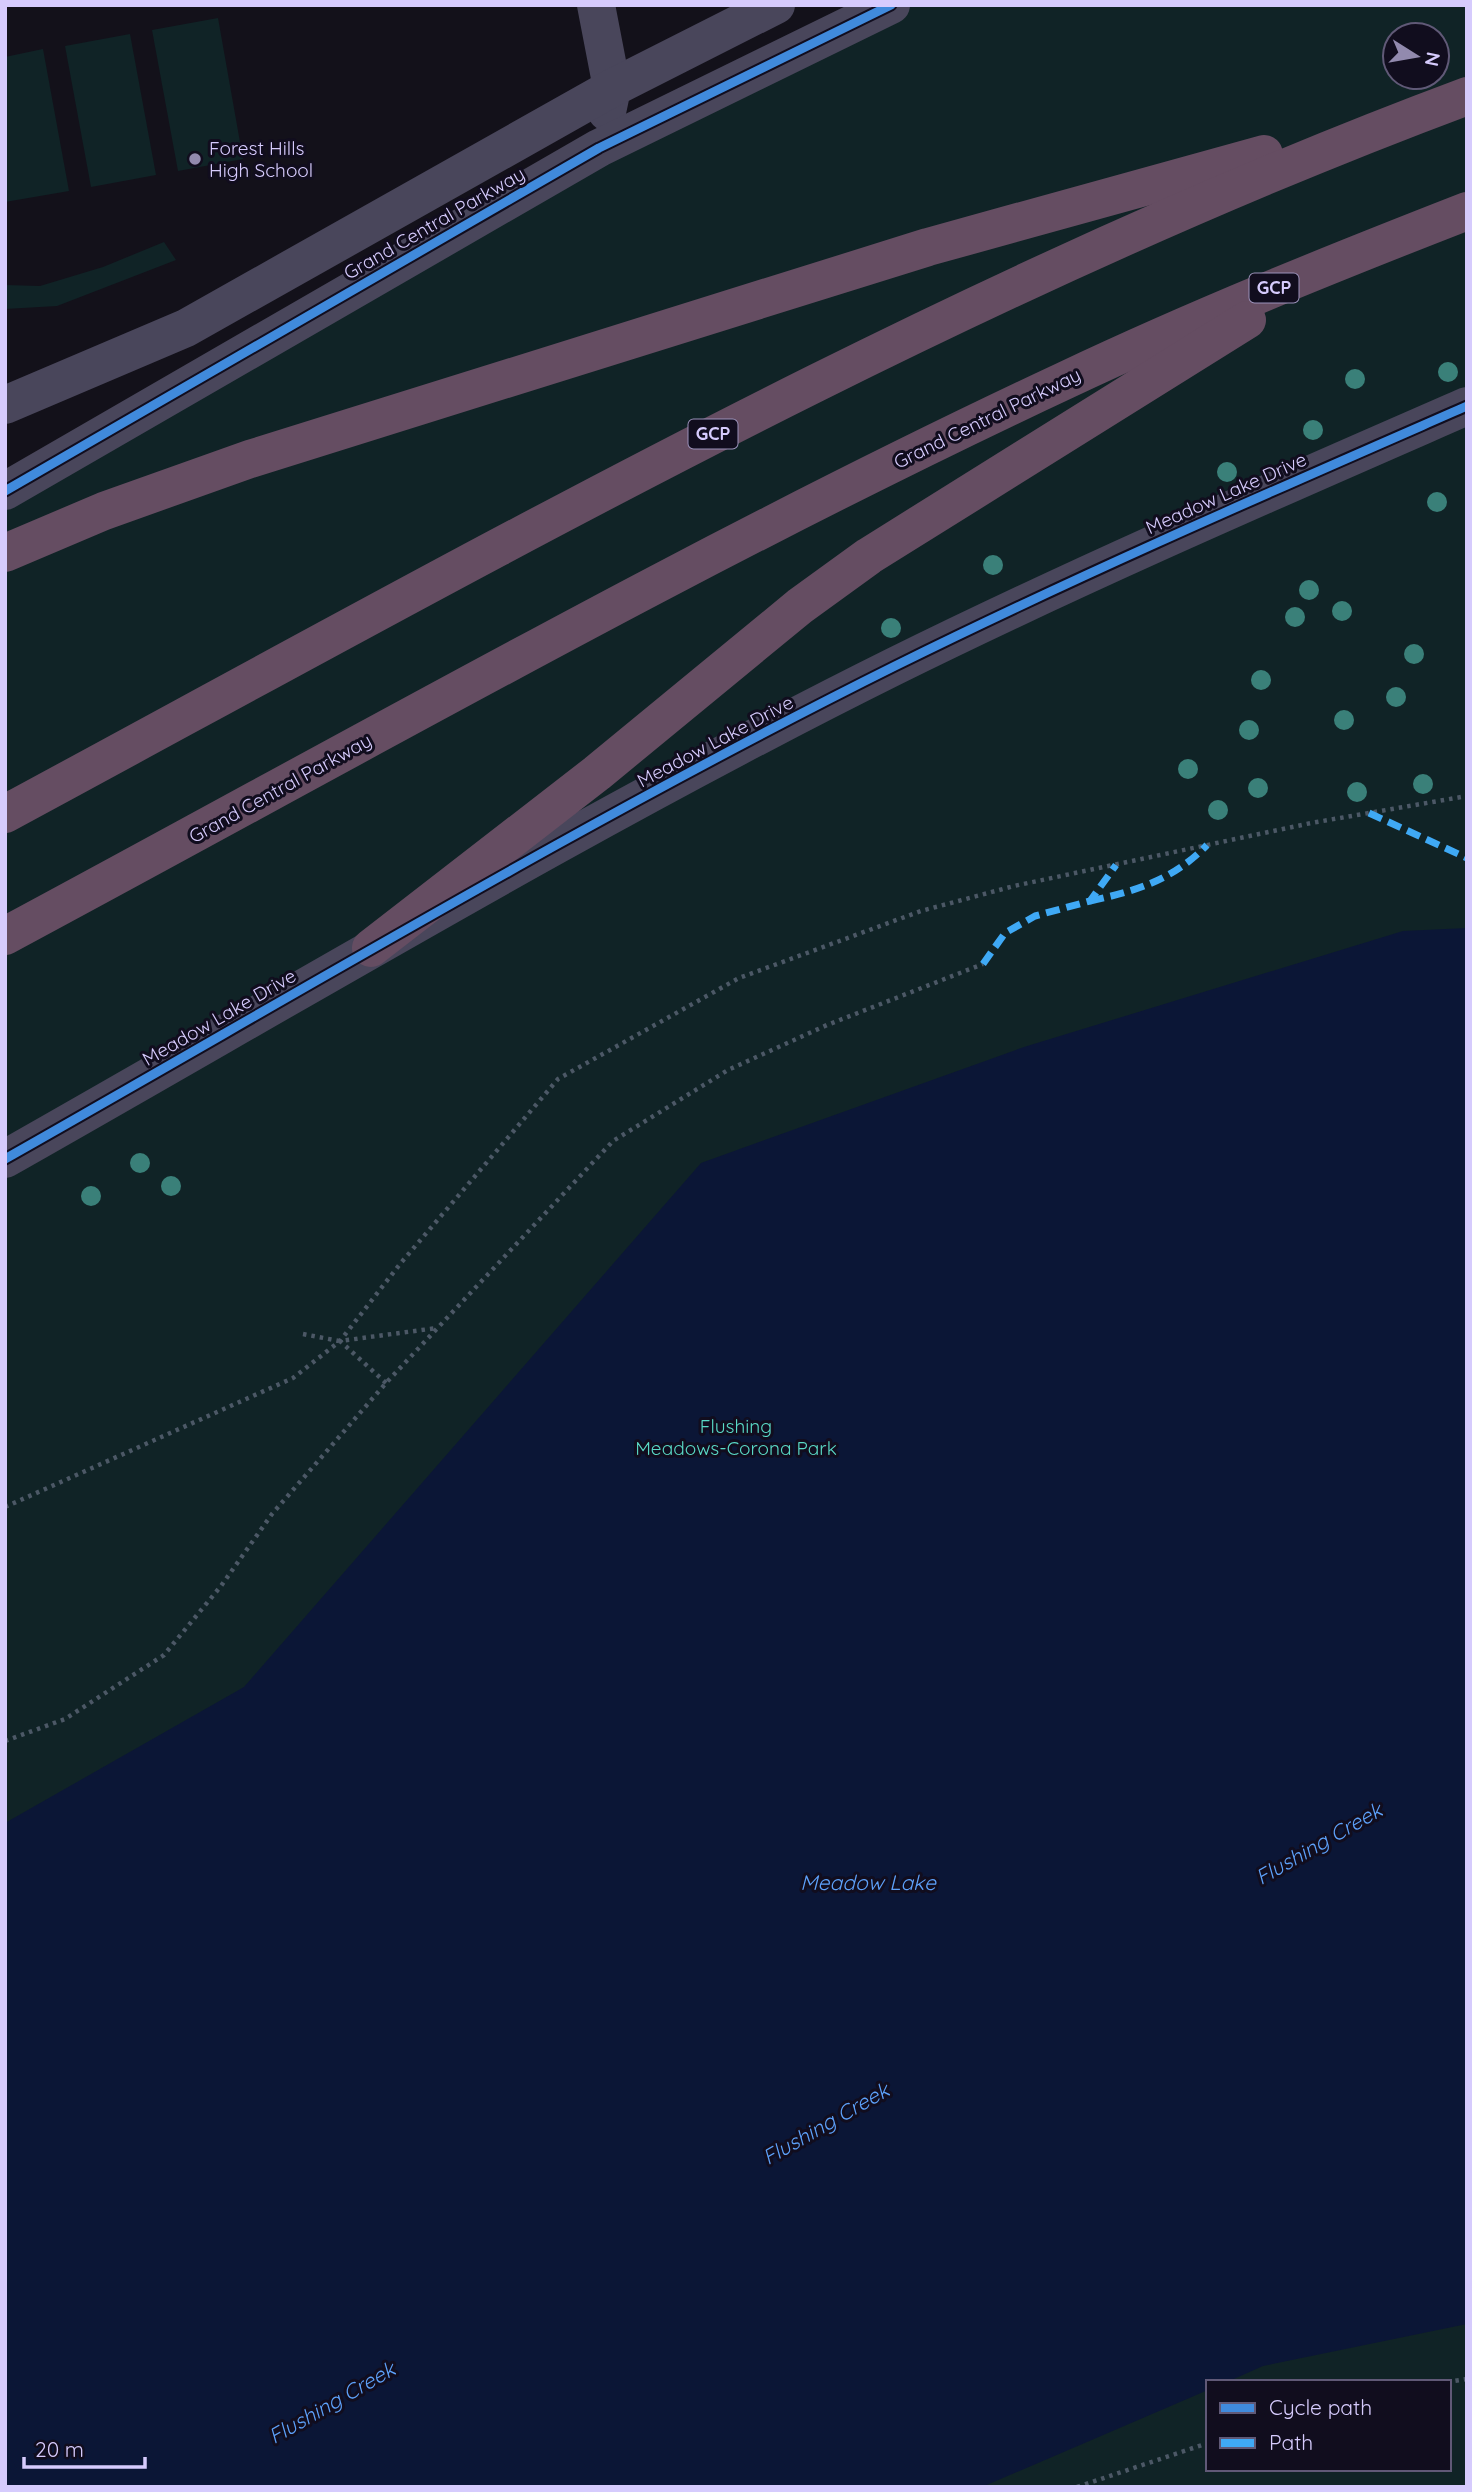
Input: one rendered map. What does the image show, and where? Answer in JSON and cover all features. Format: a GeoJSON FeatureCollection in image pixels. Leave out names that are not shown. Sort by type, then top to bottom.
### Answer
{"type":"FeatureCollection","features":[{"type":"Feature","properties":{"kind":"highway"},"geometry":{"type":"LineString","coordinates":[[5,553],[104,511],[250,459],[751,302],[928,247],[1456,100]]}},
{"type":"Feature","properties":{"kind":"highway","name":"GCP"},"geometry":{"type":"LineString","coordinates":[[5,814],[627,480],[878,351],[1172,215],[1456,100]]}},
{"type":"Feature","properties":{"kind":"highway","name":"Grand Central Parkway"},"geometry":{"type":"LineString","coordinates":[[5,936],[805,507],[1081,373],[1346,258],[1467,211]]}},
{"type":"Feature","properties":{"kind":"highway"},"geometry":{"type":"LineString","coordinates":[[372,948],[597,773],[800,606],[869,556],[1346,258]]}},
{"type":"Feature","properties":{"kind":"street"},"geometry":{"type":"LineString","coordinates":[[596,5],[612,88],[599,148]]}},
{"type":"Feature","properties":{"kind":"street"},"geometry":{"type":"LineString","coordinates":[[5,405],[186,328],[612,88],[776,5]]}},
{"type":"Feature","properties":{"kind":"street","name":"Grand Central Parkway"},"geometry":{"type":"LineString","coordinates":[[5,491],[599,148],[891,5]]}},
{"type":"Feature","properties":{"kind":"street","name":"Meadow Lake Drive"},"geometry":{"type":"LineString","coordinates":[[5,1158],[372,948],[647,796],[892,668],[1109,562],[1467,406]]}},
{"type":"Feature","properties":{"kind":"path"},"geometry":{"type":"LineString","coordinates":[[5,1507],[293,1378],[340,1341],[400,1264],[558,1079],[739,978],[921,911],[1014,886],[1311,822],[1467,796]]}},
{"type":"Feature","properties":{"kind":"path"},"geometry":{"type":"LineString","coordinates":[[5,1741],[65,1719],[164,1655],[221,1586],[272,1514],[386,1383],[613,1141],[729,1070],[827,1025],[983,964]]}},
{"type":"Feature","properties":{"kind":"path"},"geometry":{"type":"LineString","coordinates":[[303,1334],[340,1341],[437,1328]]}},
{"type":"Feature","properties":{"kind":"path"},"geometry":{"type":"LineString","coordinates":[[340,1341],[386,1383]]}},
{"type":"Feature","properties":{"kind":"path"},"geometry":{"type":"LineString","coordinates":[[1077,2487],[1206,2444]]}},
{"type":"Feature","properties":{"kind":"green space","name":"Flushing Meadows-Corona Park"},"geometry":{"type":"Polygon","coordinates":[[[891,5],[1467,5],[1467,2487],[5,2487],[5,491],[891,5]]]}},
{"type":"Feature","properties":{"kind":"green space"},"geometry":{"type":"Polygon","coordinates":[[[218,18],[243,159],[178,171],[152,30],[218,18]]]}},
{"type":"Feature","properties":{"kind":"green space"},"geometry":{"type":"Polygon","coordinates":[[[130,34],[156,175],[91,187],[65,46],[130,34]]]}},
{"type":"Feature","properties":{"kind":"green space"},"geometry":{"type":"Polygon","coordinates":[[[43,49],[69,191],[5,202],[5,57],[43,49]]]}},
{"type":"Feature","properties":{"kind":"green space"},"geometry":{"type":"Polygon","coordinates":[[[164,242],[176,260],[57,306],[5,309],[5,285],[40,286],[103,267],[164,242]]]}},
{"type":"Feature","properties":{"kind":"water","name":"Meadow Lake"},"geometry":{"type":"Polygon","coordinates":[[[1467,928],[1467,2324],[1263,2366],[1232,2380],[1206,2380],[1206,2391],[982,2487],[5,2487],[5,1823],[244,1687],[701,1163],[1024,1047],[1403,931],[1467,928]]]}},
{"type":"Feature","properties":{"kind":"marked path"},"geometry":{"type":"LineString","coordinates":[[1369,813],[1467,858]]}},
{"type":"Feature","properties":{"kind":"marked path"},"geometry":{"type":"LineString","coordinates":[[1090,901],[1153,882],[1181,867],[1207,845]]}},
{"type":"Feature","properties":{"kind":"marked path"},"geometry":{"type":"LineString","coordinates":[[983,964],[1005,933],[1035,916],[1090,901],[1116,865]]}},
{"type":"Feature","properties":{"kind":"cycle path"},"geometry":{"type":"LineString","coordinates":[[5,491],[599,148],[891,5]]}},
{"type":"Feature","properties":{"kind":"cycle path"},"geometry":{"type":"LineString","coordinates":[[5,1159],[447,906],[669,783],[782,724],[1037,598],[1467,406]]}},
{"type":"Feature","properties":{"kind":"place","name":"Forest Hills High School"},"geometry":{"type":"Point","coordinates":[195,159]}},
{"type":"Feature","properties":{"kind":"water label","name":"Flushing Creek"},"geometry":{"type":"Point","coordinates":[1319,1844]}},
{"type":"Feature","properties":{"kind":"water label","name":"Flushing Creek"},"geometry":{"type":"Point","coordinates":[826,2124]}},
{"type":"Feature","properties":{"kind":"water label","name":"Flushing Creek"},"geometry":{"type":"Point","coordinates":[332,2403]}}]}
